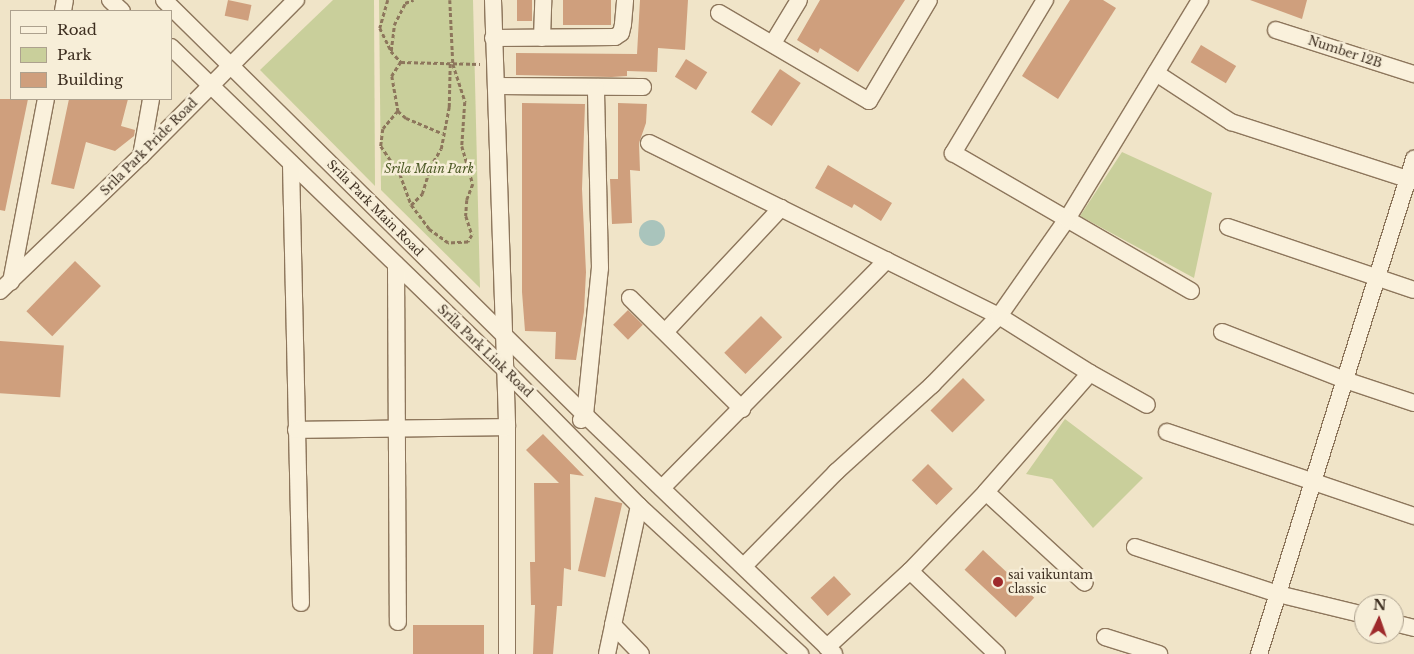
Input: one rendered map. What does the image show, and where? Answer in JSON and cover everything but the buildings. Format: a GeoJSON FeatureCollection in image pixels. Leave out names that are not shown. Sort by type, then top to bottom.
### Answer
{"type":"FeatureCollection","features":[{"type":"Feature","properties":{"kind":"street"},"geometry":{"type":"LineString","coordinates":[[110,0],[121,10]]}},
{"type":"Feature","properties":{"kind":"street"},"geometry":{"type":"LineString","coordinates":[[122,0],[133,10]]}},
{"type":"Feature","properties":{"kind":"street"},"geometry":{"type":"LineString","coordinates":[[493,0],[507,427],[507,654]]}},
{"type":"Feature","properties":{"kind":"street"},"geometry":{"type":"LineString","coordinates":[[542,38],[544,0]]}},
{"type":"Feature","properties":{"kind":"street"},"geometry":{"type":"LineString","coordinates":[[494,38],[614,38],[621,33],[625,0]]}},
{"type":"Feature","properties":{"kind":"street"},"geometry":{"type":"LineString","coordinates":[[773,43],[799,0]]}},
{"type":"Feature","properties":{"kind":"street"},"geometry":{"type":"LineString","coordinates":[[719,13],[869,101],[930,0]]}},
{"type":"Feature","properties":{"kind":"street"},"geometry":{"type":"LineString","coordinates":[[1045,0],[953,153],[1191,291]]}},
{"type":"Feature","properties":{"kind":"street"},"geometry":{"type":"LineString","coordinates":[[744,566],[836,472],[932,385],[999,316],[1067,219],[1200,0]]}},
{"type":"Feature","properties":{"kind":"street","name":"Srila Park Main Road"},"geometry":{"type":"LineString","coordinates":[[167,1],[585,415]]}},
{"type":"Feature","properties":{"kind":"street","name":"Srila Park Pride Road"},"geometry":{"type":"LineString","coordinates":[[5,286],[142,156],[231,66],[290,2]]}},
{"type":"Feature","properties":{"kind":"street","name":"Number 12B"},"geometry":{"type":"LineString","coordinates":[[1276,30],[1414,74]]}},
{"type":"Feature","properties":{"kind":"street","name":"Srila Park Link Road"},"geometry":{"type":"LineString","coordinates":[[172,48],[505,370],[639,506],[800,654]]}},
{"type":"Feature","properties":{"kind":"street"},"geometry":{"type":"LineString","coordinates":[[1156,73],[1231,122],[1411,180]]}},
{"type":"Feature","properties":{"kind":"street"},"geometry":{"type":"LineString","coordinates":[[496,86],[643,87]]}},
{"type":"Feature","properties":{"kind":"street"},"geometry":{"type":"LineString","coordinates":[[570,434],[585,415],[600,268],[596,87]]}},
{"type":"Feature","properties":{"kind":"street"},"geometry":{"type":"LineString","coordinates":[[5,286],[46,100]]}},
{"type":"Feature","properties":{"kind":"street"},"geometry":{"type":"LineString","coordinates":[[142,156],[151,100]]}},
{"type":"Feature","properties":{"kind":"street"},"geometry":{"type":"LineString","coordinates":[[649,143],[999,316],[1147,405]]}},
{"type":"Feature","properties":{"kind":"street"},"geometry":{"type":"LineString","coordinates":[[1259,654],[1377,277],[1411,180],[1414,160]]}},
{"type":"Feature","properties":{"kind":"street"},"geometry":{"type":"LineString","coordinates":[[291,164],[301,603]]}},
{"type":"Feature","properties":{"kind":"street"},"geometry":{"type":"LineString","coordinates":[[665,332],[781,208]]}},
{"type":"Feature","properties":{"kind":"street"},"geometry":{"type":"LineString","coordinates":[[1228,227],[1414,290]]}},
{"type":"Feature","properties":{"kind":"street"},"geometry":{"type":"LineString","coordinates":[[662,488],[887,260]]}},
{"type":"Feature","properties":{"kind":"street"},"geometry":{"type":"LineString","coordinates":[[396,265],[398,622]]}},
{"type":"Feature","properties":{"kind":"street"},"geometry":{"type":"LineString","coordinates":[[630,298],[742,409]]}},
{"type":"Feature","properties":{"kind":"street"},"geometry":{"type":"LineString","coordinates":[[1222,332],[1345,380],[1414,403]]}},
{"type":"Feature","properties":{"kind":"street"},"geometry":{"type":"LineString","coordinates":[[585,415],[831,651],[986,492],[1090,372]]}},
{"type":"Feature","properties":{"kind":"street"},"geometry":{"type":"LineString","coordinates":[[296,430],[507,427]]}},
{"type":"Feature","properties":{"kind":"street"},"geometry":{"type":"LineString","coordinates":[[1167,432],[1312,484],[1414,516]]}},
{"type":"Feature","properties":{"kind":"street"},"geometry":{"type":"LineString","coordinates":[[986,492],[1086,583]]}},
{"type":"Feature","properties":{"kind":"street"},"geometry":{"type":"LineString","coordinates":[[608,654],[639,506]]}},
{"type":"Feature","properties":{"kind":"street"},"geometry":{"type":"LineString","coordinates":[[1136,547],[1278,594],[1354,613]]}},
{"type":"Feature","properties":{"kind":"street"},"geometry":{"type":"LineString","coordinates":[[910,571],[997,654]]}},
{"type":"Feature","properties":{"kind":"street"},"geometry":{"type":"LineString","coordinates":[[613,625],[641,654]]}},
{"type":"Feature","properties":{"kind":"street"},"geometry":{"type":"LineString","coordinates":[[1105,637],[1159,654]]}},
{"type":"Feature","properties":{"kind":"path"},"geometry":{"type":"LineString","coordinates":[[388,0],[380,28],[391,51],[401,62],[494,64]]}},
{"type":"Feature","properties":{"kind":"path"},"geometry":{"type":"LineString","coordinates":[[391,51],[394,25],[405,3],[413,0]]}},
{"type":"Feature","properties":{"kind":"path"},"geometry":{"type":"LineString","coordinates":[[410,205],[422,194],[430,166],[441,149],[442,133],[449,107],[451,63],[450,0]]}},
{"type":"Feature","properties":{"kind":"path"},"geometry":{"type":"LineString","coordinates":[[401,62],[392,76],[398,111],[406,118],[442,133]]}},
{"type":"Feature","properties":{"kind":"path"},"geometry":{"type":"LineString","coordinates":[[398,111],[383,129],[381,146],[400,174],[410,205],[429,229],[448,243],[468,242],[472,235],[466,216],[467,200],[473,184],[462,146],[465,102],[451,63]]}},
{"type":"Feature","properties":{"kind":"green space"},"geometry":{"type":"Polygon","coordinates":[[[333,0],[374,0],[375,186],[260,70],[333,0]]]}},
{"type":"Feature","properties":{"kind":"green space","name":"Srila Main Park"},"geometry":{"type":"Polygon","coordinates":[[[379,0],[473,0],[480,288],[381,190],[379,0]]]}},
{"type":"Feature","properties":{"kind":"green space"},"geometry":{"type":"Polygon","coordinates":[[[1122,152],[1212,193],[1194,278],[1080,216],[1122,152]]]}},
{"type":"Feature","properties":{"kind":"green space"},"geometry":{"type":"Polygon","coordinates":[[[1065,419],[1143,478],[1093,528],[1052,479],[1026,474],[1065,419]]]}},
{"type":"Feature","properties":{"kind":"water"},"geometry":{"type":"Polygon","coordinates":[[[652,220],[661,224],[665,233],[661,242],[652,246],[643,242],[639,233],[643,224],[652,220]]]}},
{"type":"Feature","properties":{"kind":"place","name":"sai vaikuntam classic"},"geometry":{"type":"Point","coordinates":[998,582]}}]}
